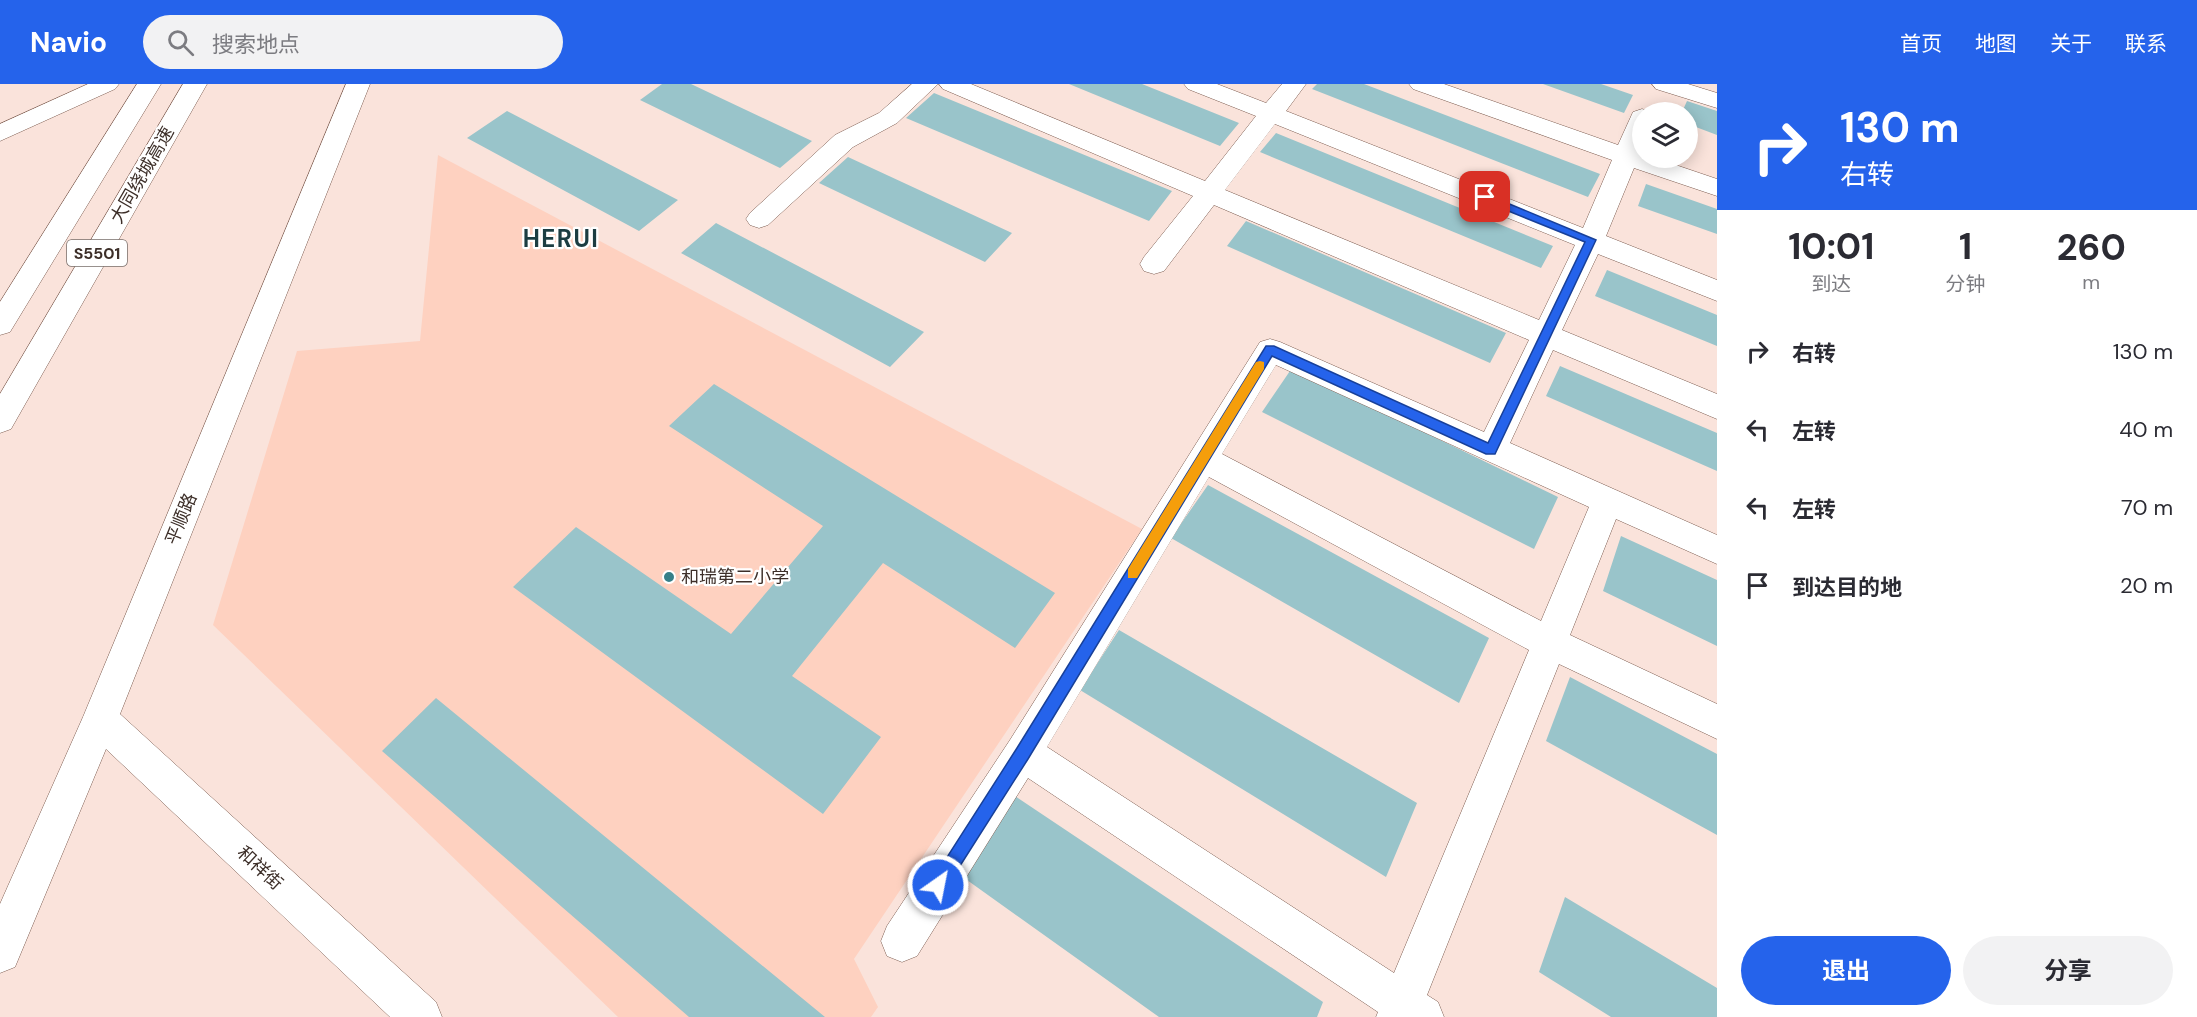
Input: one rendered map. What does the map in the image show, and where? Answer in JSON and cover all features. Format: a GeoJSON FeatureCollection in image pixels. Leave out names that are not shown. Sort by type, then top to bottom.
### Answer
{"type":"FeatureCollection","features":[{"type":"Feature","properties":{"kind":"main road"},"geometry":{"type":"LineString","coordinates":[[0,133],[107,84]]}},
{"type":"Feature","properties":{"kind":"main road","name":"S5501"},"geometry":{"type":"LineString","coordinates":[[0,325],[149,84]]}},
{"type":"Feature","properties":{"kind":"main road","name":"大同绕城高速"},"geometry":{"type":"LineString","coordinates":[[0,422],[195,84]]}},
{"type":"Feature","properties":{"kind":"main road","name":"平顺路"},"geometry":{"type":"LineString","coordinates":[[0,952],[100,719],[358,84]]}},
{"type":"Feature","properties":{"kind":"main road"},"geometry":{"type":"LineString","coordinates":[[759,219],[844,141],[888,118],[926,84]]}},
{"type":"Feature","properties":{"kind":"main road"},"geometry":{"type":"LineString","coordinates":[[951,84],[1717,407]]}},
{"type":"Feature","properties":{"kind":"main road"},"geometry":{"type":"LineString","coordinates":[[1196,84],[1272,112],[1717,291]]}},
{"type":"Feature","properties":{"kind":"main road"},"geometry":{"type":"LineString","coordinates":[[1154,264],[1294,84]]}},
{"type":"Feature","properties":{"kind":"main road"},"geometry":{"type":"LineString","coordinates":[[1421,84],[1717,188]]}},
{"type":"Feature","properties":{"kind":"main road"},"geometry":{"type":"LineString","coordinates":[[1648,102],[1656,84]]}},
{"type":"Feature","properties":{"kind":"main road"},"geometry":{"type":"LineString","coordinates":[[1664,84],[1717,101]]}},
{"type":"Feature","properties":{"kind":"main road"},"geometry":{"type":"LineString","coordinates":[[1491,450],[1591,240],[1632,142]]}},
{"type":"Feature","properties":{"kind":"main road"},"geometry":{"type":"LineString","coordinates":[[902,941],[1023,753],[1270,350],[1717,550]]}},
{"type":"Feature","properties":{"kind":"main road"},"geometry":{"type":"LineString","coordinates":[[1203,459],[1550,643],[1717,722]]}},
{"type":"Feature","properties":{"kind":"main road"},"geometry":{"type":"LineString","coordinates":[[1023,753],[1407,1013],[1607,502]]}},
{"type":"Feature","properties":{"kind":"main road","name":"和祥街"},"geometry":{"type":"LineString","coordinates":[[100,719],[421,1017]]}},
{"type":"Feature","properties":{"kind":"shaded area","name":"和瑞第二小学"},"geometry":{"type":"Polygon","coordinates":[[[438,155],[1142,529],[854,959],[878,1007],[871,1017],[618,1017],[213,625],[297,351],[420,341],[438,155]]]}},
{"type":"Feature","properties":{"kind":"building"},"geometry":{"type":"Polygon","coordinates":[[[662,84],[691,84],[812,141],[780,168],[640,100],[662,84]]]}},
{"type":"Feature","properties":{"kind":"building"},"geometry":{"type":"Polygon","coordinates":[[[1069,84],[1142,84],[1239,123],[1220,146],[1069,84]]]}},
{"type":"Feature","properties":{"kind":"building"},"geometry":{"type":"Polygon","coordinates":[[[1317,84],[1364,84],[1600,174],[1588,197],[1312,89],[1317,84]]]}},
{"type":"Feature","properties":{"kind":"building"},"geometry":{"type":"Polygon","coordinates":[[[1543,84],[1601,84],[1633,95],[1624,113],[1543,84]]]}},
{"type":"Feature","properties":{"kind":"building"},"geometry":{"type":"Polygon","coordinates":[[[934,93],[1172,191],[1149,221],[906,118],[934,93]]]}},
{"type":"Feature","properties":{"kind":"building"},"geometry":{"type":"Polygon","coordinates":[[[1698,105],[1717,111],[1717,135],[1698,128],[1698,105]]]}},
{"type":"Feature","properties":{"kind":"building"},"geometry":{"type":"Polygon","coordinates":[[[507,111],[678,200],[639,231],[467,138],[507,111]]]}},
{"type":"Feature","properties":{"kind":"building"},"geometry":{"type":"Polygon","coordinates":[[[1276,133],[1553,246],[1541,268],[1260,152],[1276,133]]]}},
{"type":"Feature","properties":{"kind":"building"},"geometry":{"type":"Polygon","coordinates":[[[848,157],[1012,233],[985,262],[819,183],[848,157]]]}},
{"type":"Feature","properties":{"kind":"building"},"geometry":{"type":"Polygon","coordinates":[[[1646,184],[1717,209],[1717,234],[1638,206],[1646,184]]]}},
{"type":"Feature","properties":{"kind":"building"},"geometry":{"type":"Polygon","coordinates":[[[1246,221],[1506,333],[1490,363],[1227,246],[1246,221]]]}},
{"type":"Feature","properties":{"kind":"building"},"geometry":{"type":"Polygon","coordinates":[[[716,223],[924,332],[890,367],[681,253],[716,223]]]}},
{"type":"Feature","properties":{"kind":"building"},"geometry":{"type":"Polygon","coordinates":[[[1607,270],[1717,315],[1717,346],[1595,296],[1607,270]]]}},
{"type":"Feature","properties":{"kind":"building"},"geometry":{"type":"Polygon","coordinates":[[[1560,366],[1717,433],[1717,471],[1546,396],[1560,366]]]}},
{"type":"Feature","properties":{"kind":"building"},"geometry":{"type":"Polygon","coordinates":[[[1292,368],[1558,497],[1534,549],[1262,412],[1292,368]]]}},
{"type":"Feature","properties":{"kind":"building"},"geometry":{"type":"Polygon","coordinates":[[[714,384],[1055,593],[1015,648],[883,563],[792,676],[881,737],[823,814],[513,587],[576,527],[731,634],[823,526],[669,426],[714,384]]]}},
{"type":"Feature","properties":{"kind":"building"},"geometry":{"type":"Polygon","coordinates":[[[1208,485],[1489,638],[1459,703],[1171,538],[1208,485]]]}},
{"type":"Feature","properties":{"kind":"building"},"geometry":{"type":"Polygon","coordinates":[[[1621,536],[1717,580],[1717,646],[1603,591],[1621,536]]]}},
{"type":"Feature","properties":{"kind":"building"},"geometry":{"type":"Polygon","coordinates":[[[1119,630],[1417,803],[1386,877],[1080,690],[1119,630]]]}},
{"type":"Feature","properties":{"kind":"building"},"geometry":{"type":"Polygon","coordinates":[[[1570,677],[1717,754],[1717,835],[1546,741],[1570,677]]]}},
{"type":"Feature","properties":{"kind":"building"},"geometry":{"type":"Polygon","coordinates":[[[436,698],[825,1017],[689,1017],[382,751],[436,698]]]}},
{"type":"Feature","properties":{"kind":"building"},"geometry":{"type":"Polygon","coordinates":[[[1012,794],[1323,1002],[1317,1017],[1159,1017],[960,875],[1012,794]]]}},
{"type":"Feature","properties":{"kind":"building"},"geometry":{"type":"Polygon","coordinates":[[[1565,897],[1717,988],[1717,1017],[1611,1017],[1539,972],[1565,897]]]}},
{"type":"Feature","properties":{"kind":"slow traffic"},"geometry":{"type":"LineString","coordinates":[[1133,574],[1260,366]]}},
{"type":"Feature","properties":{"kind":"place","name":"和瑞第二小学"},"geometry":{"type":"Point","coordinates":[669,577]}},
{"type":"Feature","properties":{"kind":"district","name":"HERUI"},"geometry":{"type":"Point","coordinates":[561,239]}},
{"type":"Feature","properties":{"kind":"route"},"geometry":{"type":"LineString","coordinates":[[938,885],[1023,753],[1270,350],[1491,450],[1591,240],[1485,197]]}}]}
